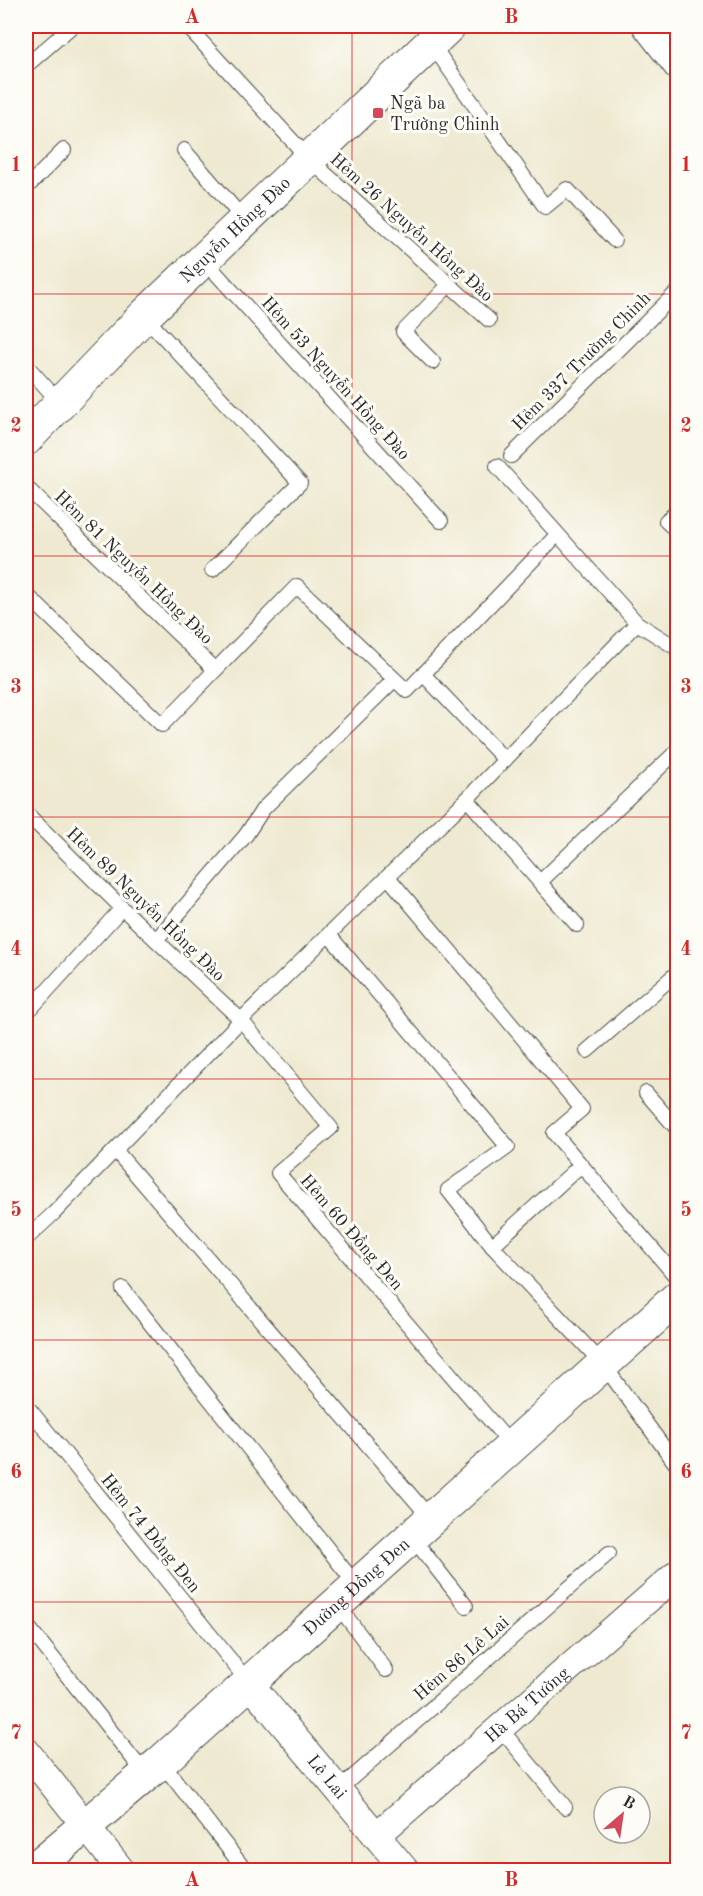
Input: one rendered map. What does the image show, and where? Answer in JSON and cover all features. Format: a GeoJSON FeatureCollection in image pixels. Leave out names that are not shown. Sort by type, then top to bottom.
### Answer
{"type":"FeatureCollection","features":[{"type":"Feature","properties":{"kind":"street"},"geometry":{"type":"LineString","coordinates":[[645,26],[678,67]]}},
{"type":"Feature","properties":{"kind":"street","name":"Nguyễn Hồng Đào"},"geometry":{"type":"LineString","coordinates":[[26,439],[144,316],[310,160],[442,31]]}},
{"type":"Feature","properties":{"kind":"street","name":"Đường Đồng Đen"},"geometry":{"type":"LineString","coordinates":[[33,1870],[86,1827],[249,1683],[678,1297]]}},
{"type":"Feature","properties":{"kind":"street","name":"Hà Bá Tường"},"geometry":{"type":"LineString","coordinates":[[376,1836],[678,1574]]}},
{"type":"Feature","properties":{"kind":"street","name":"Lê Lai"},"geometry":{"type":"LineString","coordinates":[[249,1683],[405,1870]]}},
{"type":"Feature","properties":{"kind":"street"},"geometry":{"type":"LineString","coordinates":[[26,1751],[121,1870]]}},
{"type":"Feature","properties":{"kind":"lane"},"geometry":{"type":"LineString","coordinates":[[26,66],[72,26]]}},
{"type":"Feature","properties":{"kind":"lane","name":"Hẻm 26 Nguyễn Hồng Đào"},"geometry":{"type":"LineString","coordinates":[[187,26],[310,160],[489,320]]}},
{"type":"Feature","properties":{"kind":"lane"},"geometry":{"type":"LineString","coordinates":[[442,31],[545,207],[567,189],[614,240]]}},
{"type":"Feature","properties":{"kind":"lane"},"geometry":{"type":"LineString","coordinates":[[26,188],[63,150]]}},
{"type":"Feature","properties":{"kind":"lane"},"geometry":{"type":"LineString","coordinates":[[184,150],[245,222]]}},
{"type":"Feature","properties":{"kind":"lane","name":"Hẻm 53 Nguyễn Hồng Đào"},"geometry":{"type":"LineString","coordinates":[[204,260],[441,520]]}},
{"type":"Feature","properties":{"kind":"lane"},"geometry":{"type":"LineString","coordinates":[[433,362],[403,332],[449,285]]}},
{"type":"Feature","properties":{"kind":"lane","name":"Hẻm 337 Trường Chinh"},"geometry":{"type":"LineString","coordinates":[[511,456],[678,291]]}},
{"type":"Feature","properties":{"kind":"lane"},"geometry":{"type":"LineString","coordinates":[[144,316],[300,483],[212,570]]}},
{"type":"Feature","properties":{"kind":"lane"},"geometry":{"type":"LineString","coordinates":[[26,365],[60,403]]}},
{"type":"Feature","properties":{"kind":"lane"},"geometry":{"type":"LineString","coordinates":[[497,465],[556,535],[637,623],[676,645]]}},
{"type":"Feature","properties":{"kind":"lane","name":"Hẻm 81 Nguyễn Hồng Đào"},"geometry":{"type":"LineString","coordinates":[[26,487],[215,670],[162,725],[26,594]]}},
{"type":"Feature","properties":{"kind":"lane"},"geometry":{"type":"LineString","coordinates":[[678,511],[666,521],[678,532]]}},
{"type":"Feature","properties":{"kind":"lane"},"geometry":{"type":"LineString","coordinates":[[215,670],[297,586],[407,691],[556,535]]}},
{"type":"Feature","properties":{"kind":"lane"},"geometry":{"type":"LineString","coordinates":[[26,1239],[242,1020],[467,799],[637,623]]}},
{"type":"Feature","properties":{"kind":"lane"},"geometry":{"type":"LineString","coordinates":[[423,674],[505,760]]}},
{"type":"Feature","properties":{"kind":"lane"},"geometry":{"type":"LineString","coordinates":[[156,940],[246,835],[263,809],[394,680]]}},
{"type":"Feature","properties":{"kind":"lane"},"geometry":{"type":"LineString","coordinates":[[540,882],[678,750]]}},
{"type":"Feature","properties":{"kind":"lane"},"geometry":{"type":"LineString","coordinates":[[467,799],[577,925]]}},
{"type":"Feature","properties":{"kind":"lane","name":"Hẻm 89 Nguyễn Hồng Đào"},"geometry":{"type":"LineString","coordinates":[[26,813],[122,908],[242,1020]]}},
{"type":"Feature","properties":{"kind":"lane"},"geometry":{"type":"LineString","coordinates":[[387,877],[582,1109],[554,1133],[678,1279]]}},
{"type":"Feature","properties":{"kind":"lane"},"geometry":{"type":"LineString","coordinates":[[26,1013],[122,908]]}},
{"type":"Feature","properties":{"kind":"lane"},"geometry":{"type":"LineString","coordinates":[[329,935],[508,1147],[448,1190],[492,1246],[603,1364],[678,1467]]}},
{"type":"Feature","properties":{"kind":"lane"},"geometry":{"type":"LineString","coordinates":[[587,1052],[678,972]]}},
{"type":"Feature","properties":{"kind":"lane","name":"Hẻm 60 Đồng Đen"},"geometry":{"type":"LineString","coordinates":[[242,1020],[331,1128],[278,1173],[512,1446]]}},
{"type":"Feature","properties":{"kind":"lane"},"geometry":{"type":"LineString","coordinates":[[646,1093],[678,1130]]}},
{"type":"Feature","properties":{"kind":"lane"},"geometry":{"type":"LineString","coordinates":[[115,1150],[422,1528],[466,1606]]}},
{"type":"Feature","properties":{"kind":"lane"},"geometry":{"type":"LineString","coordinates":[[492,1246],[581,1165]]}},
{"type":"Feature","properties":{"kind":"lane"},"geometry":{"type":"LineString","coordinates":[[123,1289],[347,1595],[386,1670]]}},
{"type":"Feature","properties":{"kind":"lane","name":"Hẻm 74 Đồng Đen"},"geometry":{"type":"LineString","coordinates":[[26,1405],[249,1683]]}},
{"type":"Feature","properties":{"kind":"lane","name":"Hẻm 86 Lê Lai"},"geometry":{"type":"LineString","coordinates":[[338,1790],[609,1553]]}},
{"type":"Feature","properties":{"kind":"lane"},"geometry":{"type":"LineString","coordinates":[[26,1624],[245,1870]]}},
{"type":"Feature","properties":{"kind":"lane"},"geometry":{"type":"LineString","coordinates":[[500,1728],[565,1807]]}},
{"type":"Feature","properties":{"kind":"place","name":"Ngã ba Trường Chinh"},"geometry":{"type":"Point","coordinates":[378,113]}}]}
